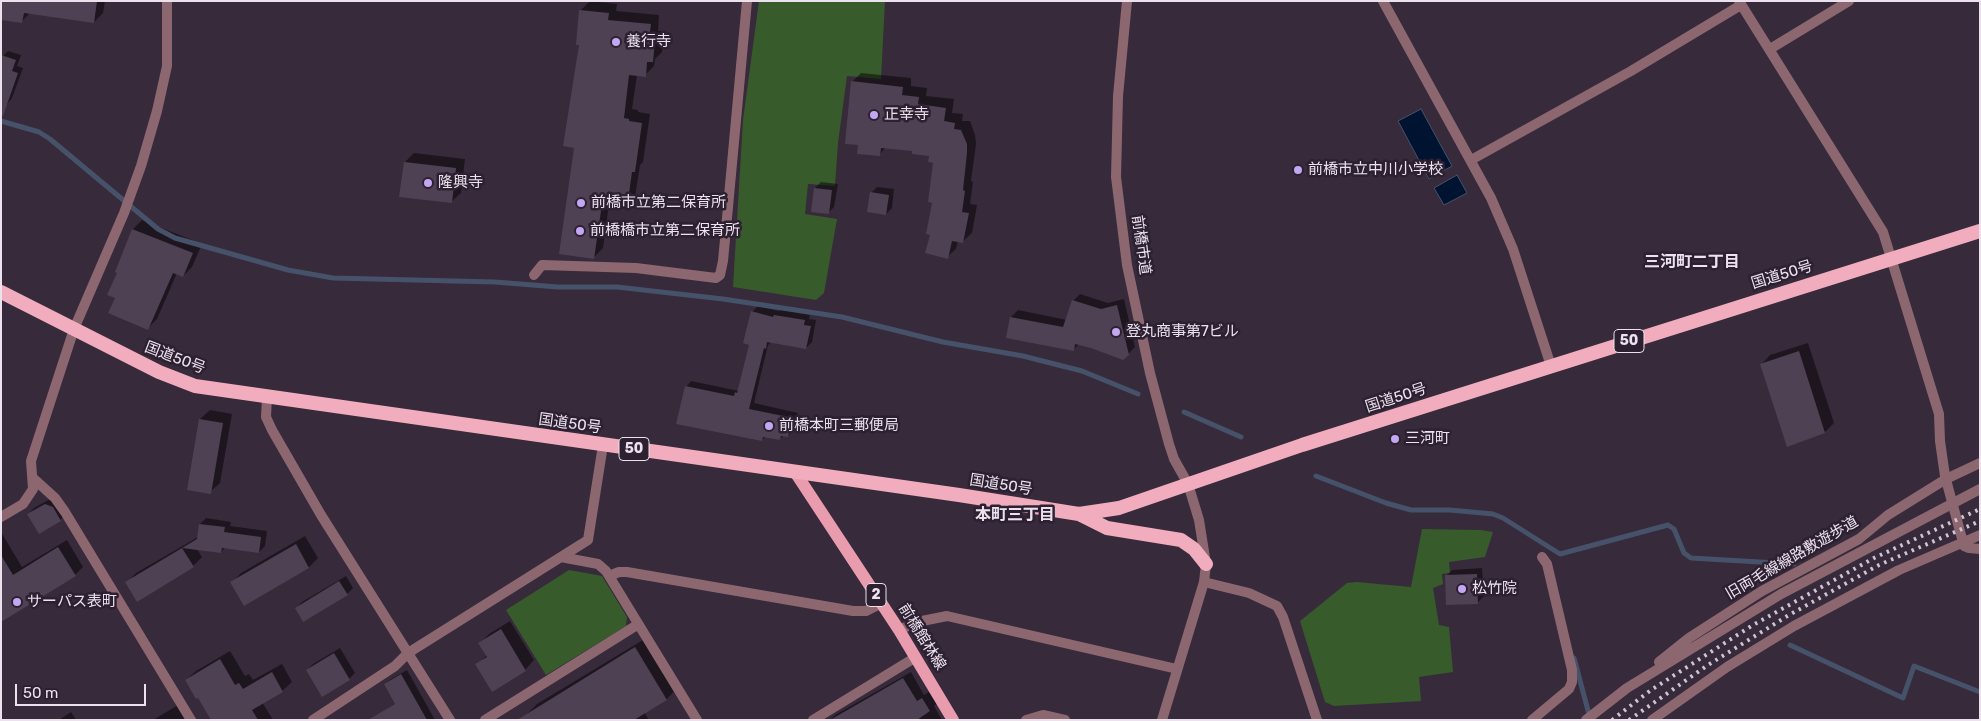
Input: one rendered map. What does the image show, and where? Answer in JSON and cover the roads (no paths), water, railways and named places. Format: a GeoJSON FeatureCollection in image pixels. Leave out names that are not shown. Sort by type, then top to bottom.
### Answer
{"type":"FeatureCollection","features":[{"type":"Feature","properties":{"kind":"highway","name":"国道50号"},"geometry":{"type":"LineString","coordinates":[[1,292],[159,372],[195,386],[959,495],[1079,514],[1119,508],[1302,445],[1980,231]]}},
{"type":"Feature","properties":{"kind":"highway"},"geometry":{"type":"LineString","coordinates":[[1079,514],[1107,528],[1181,540],[1194,549],[1206,564]]}},
{"type":"Feature","properties":{"kind":"main road","name":"前橋館林線"},"geometry":{"type":"LineString","coordinates":[[795,472],[882,603],[953,720]]}},
{"type":"Feature","properties":{"kind":"street"},"geometry":{"type":"LineString","coordinates":[[1,518],[23,504],[33,489],[34,480],[31,460],[74,329],[124,213],[141,166],[157,111],[167,66],[166,1]]}},
{"type":"Feature","properties":{"kind":"street"},"geometry":{"type":"LineString","coordinates":[[534,274],[542,265],[636,268],[716,278],[720,275],[724,251],[747,1]]}},
{"type":"Feature","properties":{"kind":"street","name":"前橋市道"},"geometry":{"type":"LineString","coordinates":[[1127,1],[1118,96],[1116,177],[1126,255],[1150,372],[1169,444],[1174,459],[1188,484],[1199,520],[1206,564],[1204,582],[1162,720]]}},
{"type":"Feature","properties":{"kind":"street"},"geometry":{"type":"LineString","coordinates":[[1770,49],[1849,1]]}},
{"type":"Feature","properties":{"kind":"street"},"geometry":{"type":"LineString","coordinates":[[1387,3],[1491,198],[1513,249],[1551,366]]}},
{"type":"Feature","properties":{"kind":"street"},"geometry":{"type":"LineString","coordinates":[[1470,160],[1645,62],[1740,3],[1883,232],[1939,414],[1940,441],[1946,480],[1964,546],[1980,549]]}},
{"type":"Feature","properties":{"kind":"street"},"geometry":{"type":"LineString","coordinates":[[267,397],[266,417],[272,430],[321,515],[450,720]]}},
{"type":"Feature","properties":{"kind":"street"},"geometry":{"type":"LineString","coordinates":[[313,720],[395,666],[408,653],[588,540],[603,445]]}},
{"type":"Feature","properties":{"kind":"street","name":"旧両毛線線路敷遊歩道"},"geometry":{"type":"LineString","coordinates":[[1586,720],[1689,638],[1762,591],[1859,539],[1888,515],[1946,480],[1980,463]]}},
{"type":"Feature","properties":{"kind":"street"},"geometry":{"type":"LineString","coordinates":[[34,480],[55,498],[65,512],[191,720]]}},
{"type":"Feature","properties":{"kind":"street","name":"旧両毛線線路敷遊歩道"},"geometry":{"type":"LineString","coordinates":[[1627,688],[1782,594],[1952,502],[1980,489]]}},
{"type":"Feature","properties":{"kind":"street"},"geometry":{"type":"LineString","coordinates":[[1652,720],[1727,667],[1794,626],[1859,590],[1980,534]]}},
{"type":"Feature","properties":{"kind":"street"},"geometry":{"type":"LineString","coordinates":[[561,556],[598,564],[603,568],[697,720]]}},
{"type":"Feature","properties":{"kind":"street"},"geometry":{"type":"LineString","coordinates":[[1532,720],[1569,689],[1572,682],[1572,670],[1547,564],[1542,557]]}},
{"type":"Feature","properties":{"kind":"street"},"geometry":{"type":"LineString","coordinates":[[608,576],[619,572],[627,572],[853,611],[866,611],[882,603]]}},
{"type":"Feature","properties":{"kind":"street"},"geometry":{"type":"LineString","coordinates":[[1204,582],[1249,593],[1277,606],[1283,617],[1317,720]]}},
{"type":"Feature","properties":{"kind":"street"},"geometry":{"type":"LineString","coordinates":[[899,630],[917,622],[947,616],[1176,669]]}},
{"type":"Feature","properties":{"kind":"street"},"geometry":{"type":"LineString","coordinates":[[485,720],[637,625]]}},
{"type":"Feature","properties":{"kind":"street"},"geometry":{"type":"LineString","coordinates":[[813,720],[916,657]]}},
{"type":"Feature","properties":{"kind":"street"},"geometry":{"type":"LineString","coordinates":[[1026,720],[1042,715],[1065,720]]}},
{"type":"Feature","properties":{"kind":"water"},"geometry":{"type":"Polygon","coordinates":[[[1421,109],[1452,166],[1429,179],[1398,121],[1421,109]]]}},
{"type":"Feature","properties":{"kind":"water"},"geometry":{"type":"Polygon","coordinates":[[[1457,175],[1467,193],[1444,205],[1434,188],[1457,175]]]}},
{"type":"Feature","properties":{"kind":"waterway"},"geometry":{"type":"LineString","coordinates":[[1,121],[39,132],[50,139],[158,229],[175,238],[288,270],[333,278],[495,282],[558,287],[617,287],[723,299],[842,317],[943,342],[1023,356],[1082,371],[1138,394]]}},
{"type":"Feature","properties":{"kind":"waterway"},"geometry":{"type":"LineString","coordinates":[[1184,412],[1241,437]]}},
{"type":"Feature","properties":{"kind":"waterway"},"geometry":{"type":"LineString","coordinates":[[1316,476],[1386,503],[1411,510],[1450,510],[1493,514],[1503,518],[1560,554],[1668,525],[1674,529],[1684,553],[1691,558],[1794,564]]}},
{"type":"Feature","properties":{"kind":"waterway"},"geometry":{"type":"LineString","coordinates":[[1790,645],[1903,698],[1914,666],[1980,692]]}},
{"type":"Feature","properties":{"kind":"waterway"},"geometry":{"type":"LineString","coordinates":[[1574,658],[1590,718]]}},
{"type":"Feature","properties":{"kind":"railway"},"geometry":{"type":"LineString","coordinates":[[1612,720],[1651,690],[1753,625],[1874,558],[1980,509]]}},
{"type":"Feature","properties":{"kind":"railway"},"geometry":{"type":"LineString","coordinates":[[1629,720],[1708,665],[1789,615],[1879,565],[1980,521]]}},
{"type":"Feature","properties":{"kind":"place","name":"養行寺"},"geometry":{"type":"Point","coordinates":[616,42]}},
{"type":"Feature","properties":{"kind":"place","name":"正幸寺"},"geometry":{"type":"Point","coordinates":[874,115]}},
{"type":"Feature","properties":{"kind":"place","name":"前橋市立中川小学校"},"geometry":{"type":"Point","coordinates":[1298,170]}},
{"type":"Feature","properties":{"kind":"place","name":"隆興寺"},"geometry":{"type":"Point","coordinates":[428,183]}},
{"type":"Feature","properties":{"kind":"place","name":"前橋市立第二保育所"},"geometry":{"type":"Point","coordinates":[581,203]}},
{"type":"Feature","properties":{"kind":"place","name":"前橋橋市立第二保育所"},"geometry":{"type":"Point","coordinates":[580,231]}},
{"type":"Feature","properties":{"kind":"place","name":"登丸商事第7ビル"},"geometry":{"type":"Point","coordinates":[1116,332]}},
{"type":"Feature","properties":{"kind":"place","name":"前橋本町三郵便局"},"geometry":{"type":"Point","coordinates":[769,426]}},
{"type":"Feature","properties":{"kind":"place","name":"三河町"},"geometry":{"type":"Point","coordinates":[1395,439]}},
{"type":"Feature","properties":{"kind":"place","name":"松竹院"},"geometry":{"type":"Point","coordinates":[1462,589]}},
{"type":"Feature","properties":{"kind":"place","name":"サーパス表町"},"geometry":{"type":"Point","coordinates":[17,602]}},
{"type":"Feature","properties":{"kind":"district","name":"三河町二丁目"},"geometry":{"type":"Point","coordinates":[1692,262]}},
{"type":"Feature","properties":{"kind":"district","name":"本町三丁目"},"geometry":{"type":"Point","coordinates":[1015,515]}}]}
